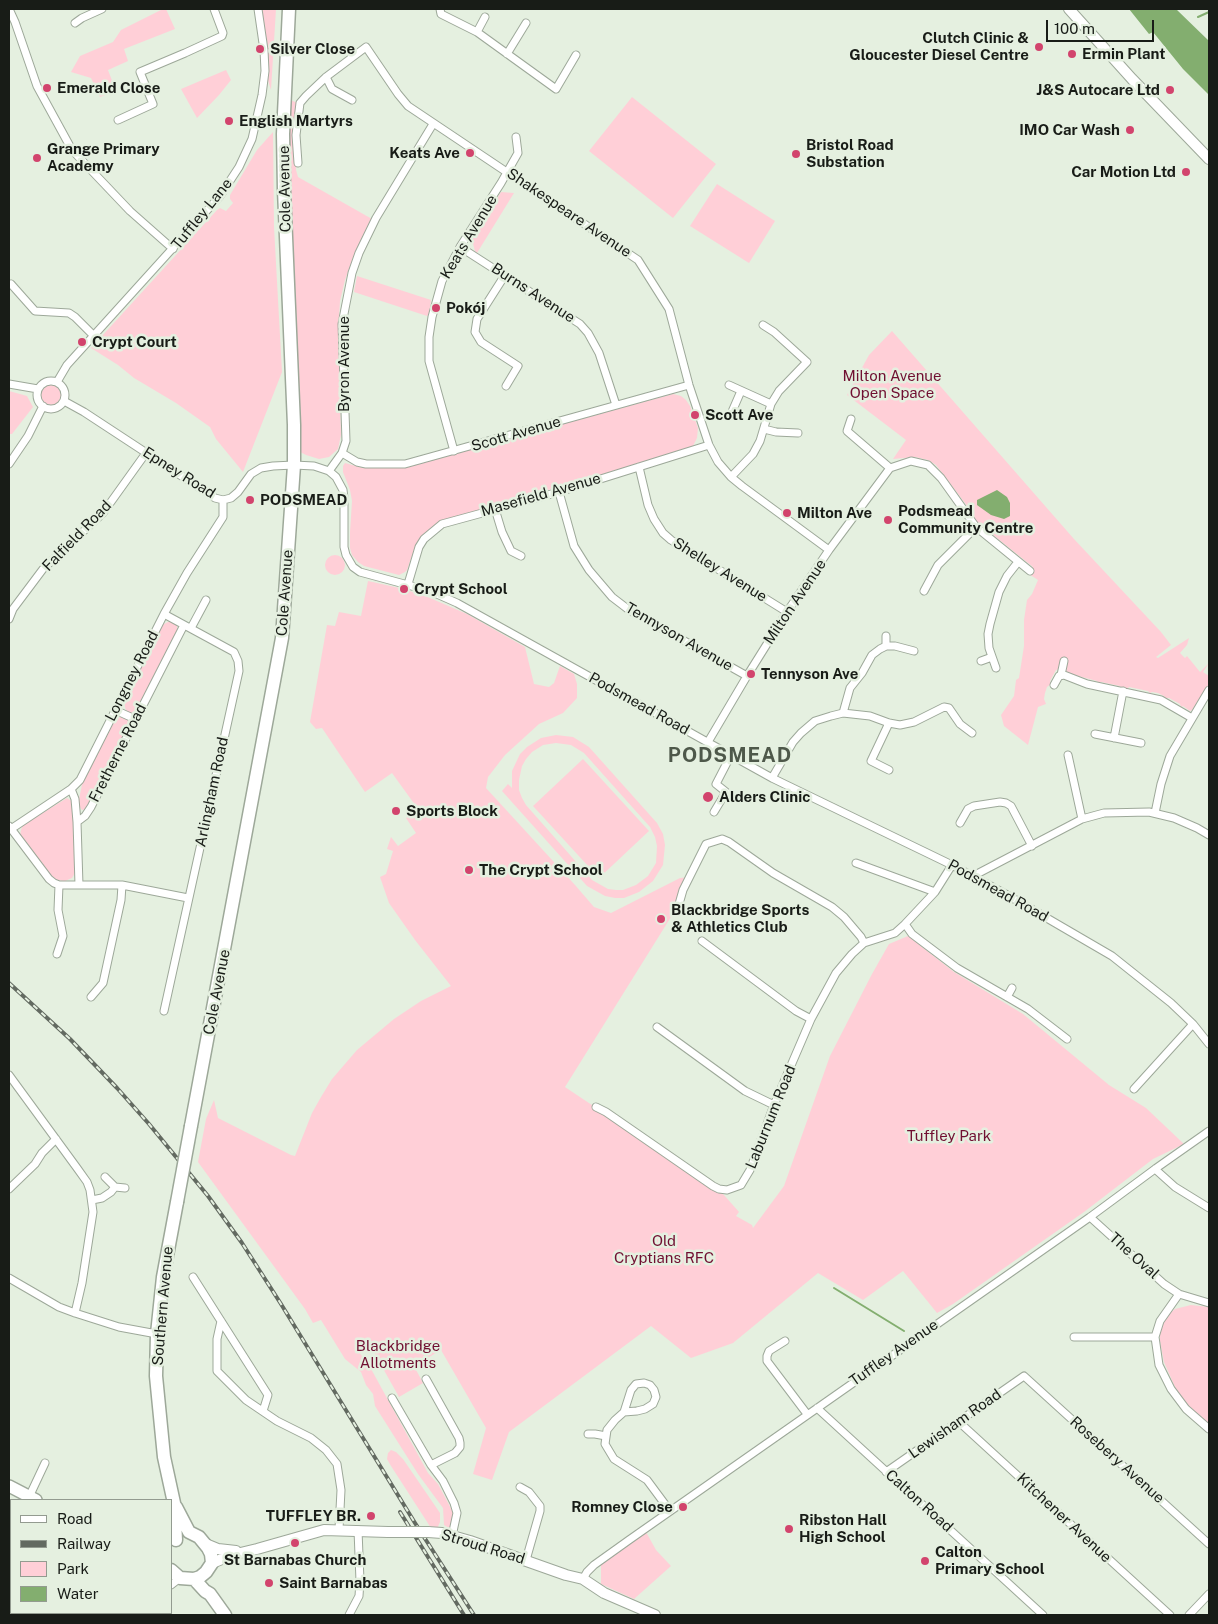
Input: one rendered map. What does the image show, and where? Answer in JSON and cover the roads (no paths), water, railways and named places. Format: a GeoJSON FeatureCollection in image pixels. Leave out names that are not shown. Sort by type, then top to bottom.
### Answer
{"type":"FeatureCollection","features":[{"type":"Feature","properties":{"kind":"highway","name":"Cole Avenue"},"geometry":{"type":"LineString","coordinates":[[183,1169],[282,638],[294,465],[283,134],[289,9]]}},
{"type":"Feature","properties":{"kind":"highway","name":"Southern Avenue"},"geometry":{"type":"LineString","coordinates":[[174,1503],[164,1458],[157,1394],[157,1334],[164,1269],[183,1169]]}},
{"type":"Feature","properties":{"kind":"highway"},"geometry":{"type":"LineString","coordinates":[[174,1503],[192,1535]]}},
{"type":"Feature","properties":{"kind":"highway"},"geometry":{"type":"LineString","coordinates":[[174,1503],[174,1542]]}},
{"type":"Feature","properties":{"kind":"highway"},"geometry":{"type":"LineString","coordinates":[[174,1542],[181,1537],[192,1535],[199,1537],[206,1544],[212,1554],[209,1567],[210,1594]]}},
{"type":"Feature","properties":{"kind":"highway"},"geometry":{"type":"LineString","coordinates":[[174,1577],[194,1579],[209,1567]]}},
{"type":"Feature","properties":{"kind":"highway"},"geometry":{"type":"LineString","coordinates":[[194,1579],[210,1594],[225,1615]]}},
{"type":"Feature","properties":{"kind":"main road"},"geometry":{"type":"LineString","coordinates":[[1069,9],[1119,65],[1209,159]]}},
{"type":"Feature","properties":{"kind":"main road"},"geometry":{"type":"LineString","coordinates":[[9,1486],[33,1498]]}},
{"type":"Feature","properties":{"kind":"main road","name":"Stroud Road"},"geometry":{"type":"LineString","coordinates":[[206,1544],[218,1549],[242,1552],[257,1550],[328,1529],[428,1532],[452,1536],[583,1580],[604,1593],[655,1615]]}},
{"type":"Feature","properties":{"kind":"main road","name":"Stroud Road"},"geometry":{"type":"LineString","coordinates":[[209,1567],[242,1552]]}},
{"type":"Feature","properties":{"kind":"street"},"geometry":{"type":"LineString","coordinates":[[9,9],[37,86],[72,150],[130,211],[173,249]]}},
{"type":"Feature","properties":{"kind":"street"},"geometry":{"type":"LineString","coordinates":[[75,23],[102,9]]}},
{"type":"Feature","properties":{"kind":"street"},"geometry":{"type":"LineString","coordinates":[[118,120],[153,104],[140,72],[222,36],[223,33],[216,9]]}},
{"type":"Feature","properties":{"kind":"street","name":"Tuffley Lane"},"geometry":{"type":"LineString","coordinates":[[57,382],[67,365],[222,194],[239,167],[252,139],[260,110],[265,71],[258,9]]}},
{"type":"Feature","properties":{"kind":"street"},"geometry":{"type":"LineString","coordinates":[[440,9],[441,14],[477,32],[556,89],[576,54]]}},
{"type":"Feature","properties":{"kind":"street"},"geometry":{"type":"LineString","coordinates":[[477,32],[485,17]]}},
{"type":"Feature","properties":{"kind":"street"},"geometry":{"type":"LineString","coordinates":[[508,54],[526,23]]}},
{"type":"Feature","properties":{"kind":"street","name":"Shakespeare Avenue"},"geometry":{"type":"LineString","coordinates":[[326,77],[366,47],[408,106],[638,260],[669,308],[689,385],[708,445],[718,462],[731,477],[829,550]]}},
{"type":"Feature","properties":{"kind":"street"},"geometry":{"type":"LineString","coordinates":[[298,163],[296,135],[300,103],[306,96],[326,77],[332,89],[352,100]]}},
{"type":"Feature","properties":{"kind":"street","name":"Byron Avenue"},"geometry":{"type":"LineString","coordinates":[[328,471],[342,453],[346,441],[342,324],[352,273],[359,253],[376,218],[433,124]]}},
{"type":"Feature","properties":{"kind":"street","name":"Keats Avenue"},"geometry":{"type":"LineString","coordinates":[[454,451],[429,361],[429,337],[432,318],[442,281],[460,247],[518,154],[516,137]]}},
{"type":"Feature","properties":{"kind":"street","name":"Burns Avenue"},"geometry":{"type":"LineString","coordinates":[[460,247],[575,320],[588,333],[599,353],[616,405]]}},
{"type":"Feature","properties":{"kind":"street"},"geometry":{"type":"LineString","coordinates":[[505,275],[477,319],[475,332],[481,342],[518,366],[506,386]]}},
{"type":"Feature","properties":{"kind":"street"},"geometry":{"type":"LineString","coordinates":[[18,281],[10,285],[35,311],[69,313],[75,316],[94,336]]}},
{"type":"Feature","properties":{"kind":"street"},"geometry":{"type":"LineString","coordinates":[[731,477],[753,454],[760,441],[771,404],[787,382],[807,362],[763,324]]}},
{"type":"Feature","properties":{"kind":"street"},"geometry":{"type":"LineString","coordinates":[[48,381],[57,382],[62,385],[64,390],[64,401],[60,406],[54,408],[43,406],[38,399],[38,389],[48,381]]}},
{"type":"Feature","properties":{"kind":"street"},"geometry":{"type":"LineString","coordinates":[[9,384],[38,389]]}},
{"type":"Feature","properties":{"kind":"street","name":"Scott Avenue"},"geometry":{"type":"LineString","coordinates":[[342,453],[357,462],[366,464],[405,464],[689,385]]}},
{"type":"Feature","properties":{"kind":"street"},"geometry":{"type":"LineString","coordinates":[[730,385],[771,404]]}},
{"type":"Feature","properties":{"kind":"street"},"geometry":{"type":"LineString","coordinates":[[731,414],[741,391]]}},
{"type":"Feature","properties":{"kind":"street","name":"Epney Road"},"geometry":{"type":"LineString","coordinates":[[64,401],[216,498],[223,500],[231,498],[238,492],[251,474],[261,468],[294,465]]}},
{"type":"Feature","properties":{"kind":"street"},"geometry":{"type":"LineString","coordinates":[[9,464],[28,436],[43,406]]}},
{"type":"Feature","properties":{"kind":"street"},"geometry":{"type":"LineString","coordinates":[[851,419],[847,432],[890,468],[911,461],[928,465],[941,478],[976,528],[1030,570]]}},
{"type":"Feature","properties":{"kind":"street"},"geometry":{"type":"LineString","coordinates":[[764,429],[776,432],[798,433]]}},
{"type":"Feature","properties":{"kind":"street","name":"Masefield Avenue"},"geometry":{"type":"LineString","coordinates":[[408,584],[419,547],[424,539],[442,524],[559,492],[708,445]]}},
{"type":"Feature","properties":{"kind":"street","name":"Falfield Road"},"geometry":{"type":"LineString","coordinates":[[9,619],[13,609],[43,569],[103,513],[146,453]]}},
{"type":"Feature","properties":{"kind":"street"},"geometry":{"type":"LineString","coordinates":[[294,465],[314,466],[328,471]]}},
{"type":"Feature","properties":{"kind":"street","name":"Shelley Avenue"},"geometry":{"type":"LineString","coordinates":[[640,467],[648,505],[663,533],[671,540],[787,612]]}},
{"type":"Feature","properties":{"kind":"street","name":"Milton Avenue"},"geometry":{"type":"LineString","coordinates":[[708,742],[787,612],[829,550],[890,468]]}},
{"type":"Feature","properties":{"kind":"street","name":"Podsmead Road"},"geometry":{"type":"LineString","coordinates":[[328,471],[336,477],[343,490],[344,547],[346,555],[360,572],[408,584],[441,595],[772,778],[952,865],[1009,896],[1112,956],[1171,1003],[1193,1024],[1209,1044]]}},
{"type":"Feature","properties":{"kind":"street","name":"Tennyson Avenue"},"geometry":{"type":"LineString","coordinates":[[559,492],[574,546],[589,570],[612,597],[628,610],[747,676]]}},
{"type":"Feature","properties":{"kind":"street","name":"Longney Road"},"geometry":{"type":"LineString","coordinates":[[10,828],[72,789],[80,780],[164,614],[223,516],[223,500]]}},
{"type":"Feature","properties":{"kind":"street"},"geometry":{"type":"LineString","coordinates":[[495,509],[502,532],[511,551],[521,556]]}},
{"type":"Feature","properties":{"kind":"street"},"geometry":{"type":"LineString","coordinates":[[924,591],[938,566],[976,528]]}},
{"type":"Feature","properties":{"kind":"street"},"geometry":{"type":"LineString","coordinates":[[996,668],[989,648],[988,634],[998,592],[1018,562]]}},
{"type":"Feature","properties":{"kind":"street","name":"Fretherne Road"},"geometry":{"type":"LineString","coordinates":[[77,822],[85,816],[91,806],[135,719],[187,626],[206,600]]}},
{"type":"Feature","properties":{"kind":"street","name":"Arlingham Road"},"geometry":{"type":"LineString","coordinates":[[164,614],[234,652],[238,661],[238,671],[164,1011]]}},
{"type":"Feature","properties":{"kind":"street"},"geometry":{"type":"LineString","coordinates":[[886,636],[886,646]]}},
{"type":"Feature","properties":{"kind":"street"},"geometry":{"type":"LineString","coordinates":[[843,713],[850,688],[862,673],[872,655],[886,646],[895,646],[914,651]]}},
{"type":"Feature","properties":{"kind":"street"},"geometry":{"type":"LineString","coordinates":[[981,661],[992,658]]}},
{"type":"Feature","properties":{"kind":"street"},"geometry":{"type":"LineString","coordinates":[[1054,685],[1061,675],[1064,661]]}},
{"type":"Feature","properties":{"kind":"street"},"geometry":{"type":"LineString","coordinates":[[1061,675],[1087,684],[1161,700],[1192,718]]}},
{"type":"Feature","properties":{"kind":"street"},"geometry":{"type":"LineString","coordinates":[[1154,813],[1160,784],[1170,756],[1209,690]]}},
{"type":"Feature","properties":{"kind":"street"},"geometry":{"type":"LineString","coordinates":[[1114,738],[1123,691]]}},
{"type":"Feature","properties":{"kind":"street"},"geometry":{"type":"LineString","coordinates":[[772,778],[789,748],[801,733],[815,721],[843,713],[870,716],[889,724],[900,725],[914,722],[944,707],[949,708],[960,724],[972,733]]}},
{"type":"Feature","properties":{"kind":"street"},"geometry":{"type":"LineString","coordinates":[[115,710],[135,719]]}},
{"type":"Feature","properties":{"kind":"street"},"geometry":{"type":"LineString","coordinates":[[889,724],[871,761],[889,770]]}},
{"type":"Feature","properties":{"kind":"street"},"geometry":{"type":"LineString","coordinates":[[1095,734],[1141,743]]}},
{"type":"Feature","properties":{"kind":"street"},"geometry":{"type":"LineString","coordinates":[[714,812],[726,792],[716,784],[731,755]]}},
{"type":"Feature","properties":{"kind":"street"},"geometry":{"type":"LineString","coordinates":[[1068,755],[1082,820]]}},
{"type":"Feature","properties":{"kind":"street"},"geometry":{"type":"LineString","coordinates":[[72,789],[77,822],[79,885]]}},
{"type":"Feature","properties":{"kind":"street"},"geometry":{"type":"LineString","coordinates":[[960,823],[968,809],[974,806],[1000,802],[1006,803],[1011,806],[1032,846]]}},
{"type":"Feature","properties":{"kind":"street"},"geometry":{"type":"LineString","coordinates":[[973,876],[1082,820],[1104,813],[1154,813],[1176,819],[1209,835]]}},
{"type":"Feature","properties":{"kind":"street"},"geometry":{"type":"LineString","coordinates":[[10,828],[49,879],[56,884],[122,885],[188,898]]}},
{"type":"Feature","properties":{"kind":"street"},"geometry":{"type":"LineString","coordinates":[[679,904],[683,890],[706,844],[722,839],[773,873],[832,907],[861,936],[864,943]]}},
{"type":"Feature","properties":{"kind":"street"},"geometry":{"type":"LineString","coordinates":[[856,863],[935,892]]}},
{"type":"Feature","properties":{"kind":"street","name":"Laburnum Road"},"geometry":{"type":"LineString","coordinates":[[596,1107],[713,1186],[727,1190],[741,1184],[746,1178],[774,1105],[811,1020],[836,974],[852,954],[864,943],[896,932],[905,924],[935,892],[952,865]]}},
{"type":"Feature","properties":{"kind":"street"},"geometry":{"type":"LineString","coordinates":[[56,884],[60,927],[63,936],[57,954]]}},
{"type":"Feature","properties":{"kind":"street"},"geometry":{"type":"LineString","coordinates":[[91,997],[103,983],[122,885]]}},
{"type":"Feature","properties":{"kind":"street"},"geometry":{"type":"LineString","coordinates":[[905,924],[912,934],[957,968],[1028,1009],[1067,1039]]}},
{"type":"Feature","properties":{"kind":"street"},"geometry":{"type":"LineString","coordinates":[[702,941],[796,1011],[811,1020]]}},
{"type":"Feature","properties":{"kind":"street"},"geometry":{"type":"LineString","coordinates":[[1007,997],[1012,988]]}},
{"type":"Feature","properties":{"kind":"street"},"geometry":{"type":"LineString","coordinates":[[1134,1089],[1193,1024]]}},
{"type":"Feature","properties":{"kind":"street"},"geometry":{"type":"LineString","coordinates":[[657,1026],[745,1091],[774,1105]]}},
{"type":"Feature","properties":{"kind":"street"},"geometry":{"type":"LineString","coordinates":[[9,1075],[87,1182],[92,1200],[92,1222],[75,1313]]}},
{"type":"Feature","properties":{"kind":"street","name":"Tuffley Avenue"},"geometry":{"type":"LineString","coordinates":[[583,1580],[587,1572],[594,1565],[1090,1217],[1209,1131]]}},
{"type":"Feature","properties":{"kind":"street"},"geometry":{"type":"LineString","coordinates":[[9,1190],[56,1139]]}},
{"type":"Feature","properties":{"kind":"street"},"geometry":{"type":"LineString","coordinates":[[1155,1169],[1175,1187],[1209,1208]]}},
{"type":"Feature","properties":{"kind":"street"},"geometry":{"type":"LineString","coordinates":[[105,1177],[115,1187],[125,1188]]}},
{"type":"Feature","properties":{"kind":"street"},"geometry":{"type":"LineString","coordinates":[[92,1200],[102,1198],[115,1187]]}},
{"type":"Feature","properties":{"kind":"street","name":"The Oval"},"geometry":{"type":"LineString","coordinates":[[1090,1217],[1164,1284],[1179,1294],[1209,1304]]}},
{"type":"Feature","properties":{"kind":"street"},"geometry":{"type":"LineString","coordinates":[[193,1277],[268,1395],[263,1411]]}},
{"type":"Feature","properties":{"kind":"street"},"geometry":{"type":"LineString","coordinates":[[9,1278],[59,1307],[119,1327],[157,1334]]}},
{"type":"Feature","properties":{"kind":"street"},"geometry":{"type":"LineString","coordinates":[[1179,1294],[1160,1321],[1154,1337],[1160,1365],[1171,1389],[1186,1409],[1209,1430]]}},
{"type":"Feature","properties":{"kind":"street"},"geometry":{"type":"LineString","coordinates":[[221,1321],[217,1339],[216,1371],[246,1400],[277,1421],[311,1438],[326,1450],[337,1464],[341,1490],[339,1529]]}},
{"type":"Feature","properties":{"kind":"street"},"geometry":{"type":"LineString","coordinates":[[1074,1337],[1154,1337]]}},
{"type":"Feature","properties":{"kind":"street"},"geometry":{"type":"LineString","coordinates":[[785,1341],[769,1351],[768,1361],[807,1414]]}},
{"type":"Feature","properties":{"kind":"street","name":"Lewisham Road"},"geometry":{"type":"LineString","coordinates":[[886,1472],[1024,1376]]}},
{"type":"Feature","properties":{"kind":"street","name":"Rosebery Avenue"},"geometry":{"type":"LineString","coordinates":[[1024,1376],[1209,1544]]}},
{"type":"Feature","properties":{"kind":"street"},"geometry":{"type":"LineString","coordinates":[[426,1378],[460,1443],[455,1453],[431,1465]]}},
{"type":"Feature","properties":{"kind":"street"},"geometry":{"type":"LineString","coordinates":[[624,1412],[646,1409],[653,1404],[656,1397],[650,1385],[644,1383],[636,1384],[631,1390],[624,1412],[614,1420],[607,1430],[606,1444],[614,1459],[647,1480],[670,1511]]}},
{"type":"Feature","properties":{"kind":"street"},"geometry":{"type":"LineString","coordinates":[[392,1398],[431,1465],[444,1481],[457,1513],[452,1536]]}},
{"type":"Feature","properties":{"kind":"street","name":"Calton Road"},"geometry":{"type":"LineString","coordinates":[[817,1408],[1043,1615]]}},
{"type":"Feature","properties":{"kind":"street","name":"Kitchener Avenue"},"geometry":{"type":"LineString","coordinates":[[959,1422],[1170,1615]]}},
{"type":"Feature","properties":{"kind":"street"},"geometry":{"type":"LineString","coordinates":[[588,1434],[606,1436]]}},
{"type":"Feature","properties":{"kind":"street"},"geometry":{"type":"LineString","coordinates":[[33,1498],[46,1463]]}},
{"type":"Feature","properties":{"kind":"street"},"geometry":{"type":"LineString","coordinates":[[520,1487],[529,1492],[540,1506],[526,1560]]}},
{"type":"Feature","properties":{"kind":"street"},"geometry":{"type":"LineString","coordinates":[[349,1615],[359,1596],[358,1530]]}},
{"type":"Feature","properties":{"kind":"street"},"geometry":{"type":"LineString","coordinates":[[1189,1615],[1209,1594]]}},
{"type":"Feature","properties":{"kind":"water"},"geometry":{"type":"Polygon","coordinates":[[[1129,9],[1176,9],[1209,41],[1209,95],[1183,69],[1153,32],[1149,34],[1129,9]]]}},
{"type":"Feature","properties":{"kind":"water"},"geometry":{"type":"Polygon","coordinates":[[[997,490],[1007,497],[1010,503],[1010,516],[1004,519],[991,515],[977,505],[977,500],[997,490]]]}},
{"type":"Feature","properties":{"kind":"waterway"},"geometry":{"type":"LineString","coordinates":[[1198,17],[1209,12]]}},
{"type":"Feature","properties":{"kind":"waterway"},"geometry":{"type":"LineString","coordinates":[[834,1288],[904,1331]]}},
{"type":"Feature","properties":{"kind":"railway"},"geometry":{"type":"LineString","coordinates":[[9,983],[70,1039],[117,1088],[208,1196],[242,1243],[281,1304],[415,1523],[474,1615]]}},
{"type":"Feature","properties":{"kind":"railway"},"geometry":{"type":"LineString","coordinates":[[400,1512],[464,1615]]}},
{"type":"Feature","properties":{"kind":"place","name":"Clutch Clinic & Gloucester Diesel Centre"},"geometry":{"type":"Point","coordinates":[1039,47]}},
{"type":"Feature","properties":{"kind":"place","name":"Silver Close"},"geometry":{"type":"Point","coordinates":[260,49]}},
{"type":"Feature","properties":{"kind":"place","name":"Ermin Plant"},"geometry":{"type":"Point","coordinates":[1072,54]}},
{"type":"Feature","properties":{"kind":"place","name":"Emerald Close"},"geometry":{"type":"Point","coordinates":[47,88]}},
{"type":"Feature","properties":{"kind":"place","name":"J&S Autocare Ltd"},"geometry":{"type":"Point","coordinates":[1170,90]}},
{"type":"Feature","properties":{"kind":"place","name":"English Martyrs"},"geometry":{"type":"Point","coordinates":[229,121]}},
{"type":"Feature","properties":{"kind":"place","name":"IMO Car Wash"},"geometry":{"type":"Point","coordinates":[1130,130]}},
{"type":"Feature","properties":{"kind":"place","name":"Keats Ave"},"geometry":{"type":"Point","coordinates":[470,153]}},
{"type":"Feature","properties":{"kind":"place","name":"Bristol Road Substation"},"geometry":{"type":"Point","coordinates":[796,154]}},
{"type":"Feature","properties":{"kind":"place","name":"Grange Primary Academy"},"geometry":{"type":"Point","coordinates":[37,158]}},
{"type":"Feature","properties":{"kind":"place","name":"Car Motion Ltd"},"geometry":{"type":"Point","coordinates":[1186,172]}},
{"type":"Feature","properties":{"kind":"place","name":"Pokój"},"geometry":{"type":"Point","coordinates":[436,308]}},
{"type":"Feature","properties":{"kind":"place","name":"Crypt Court"},"geometry":{"type":"Point","coordinates":[82,342]}},
{"type":"Feature","properties":{"kind":"place","name":"Scott Ave"},"geometry":{"type":"Point","coordinates":[695,415]}},
{"type":"Feature","properties":{"kind":"place","name":"PODSMEAD"},"geometry":{"type":"Point","coordinates":[250,500]}},
{"type":"Feature","properties":{"kind":"place","name":"Milton Ave"},"geometry":{"type":"Point","coordinates":[787,513]}},
{"type":"Feature","properties":{"kind":"place","name":"Podsmead Community Centre"},"geometry":{"type":"Point","coordinates":[888,520]}},
{"type":"Feature","properties":{"kind":"place","name":"Crypt School"},"geometry":{"type":"Point","coordinates":[404,589]}},
{"type":"Feature","properties":{"kind":"place","name":"Tennyson Ave"},"geometry":{"type":"Point","coordinates":[751,674]}},
{"type":"Feature","properties":{"kind":"place","name":"Alders Clinic"},"geometry":{"type":"Point","coordinates":[708,797]}},
{"type":"Feature","properties":{"kind":"place","name":"Sports Block"},"geometry":{"type":"Point","coordinates":[396,811]}},
{"type":"Feature","properties":{"kind":"place","name":"The Crypt School"},"geometry":{"type":"Point","coordinates":[469,870]}},
{"type":"Feature","properties":{"kind":"place","name":"Blackbridge Sports & Athletics Club"},"geometry":{"type":"Point","coordinates":[661,919]}},
{"type":"Feature","properties":{"kind":"place","name":"Romney Close"},"geometry":{"type":"Point","coordinates":[683,1507]}},
{"type":"Feature","properties":{"kind":"place","name":"TUFFLEY BR."},"geometry":{"type":"Point","coordinates":[371,1516]}},
{"type":"Feature","properties":{"kind":"place","name":"Ribston Hall High School"},"geometry":{"type":"Point","coordinates":[789,1529]}},
{"type":"Feature","properties":{"kind":"place","name":"St Barnabas Church"},"geometry":{"type":"Point","coordinates":[295,1543]}},
{"type":"Feature","properties":{"kind":"place","name":"Calton Primary School"},"geometry":{"type":"Point","coordinates":[925,1561]}},
{"type":"Feature","properties":{"kind":"place","name":"Saint Barnabas"},"geometry":{"type":"Point","coordinates":[269,1583]}},
{"type":"Feature","properties":{"kind":"district","name":"PODSMEAD"},"geometry":{"type":"Point","coordinates":[730,756]}},
{"type":"Feature","properties":{"kind":"park label","name":"Milton Avenue Open Space"},"geometry":{"type":"Point","coordinates":[892,384]}},
{"type":"Feature","properties":{"kind":"park label","name":"Tuffley Park"},"geometry":{"type":"Point","coordinates":[949,1136]}},
{"type":"Feature","properties":{"kind":"park label","name":"Old Cryptians RFC"},"geometry":{"type":"Point","coordinates":[664,1250]}},
{"type":"Feature","properties":{"kind":"park label","name":"Blackbridge Allotments"},"geometry":{"type":"Point","coordinates":[398,1354]}}]}
